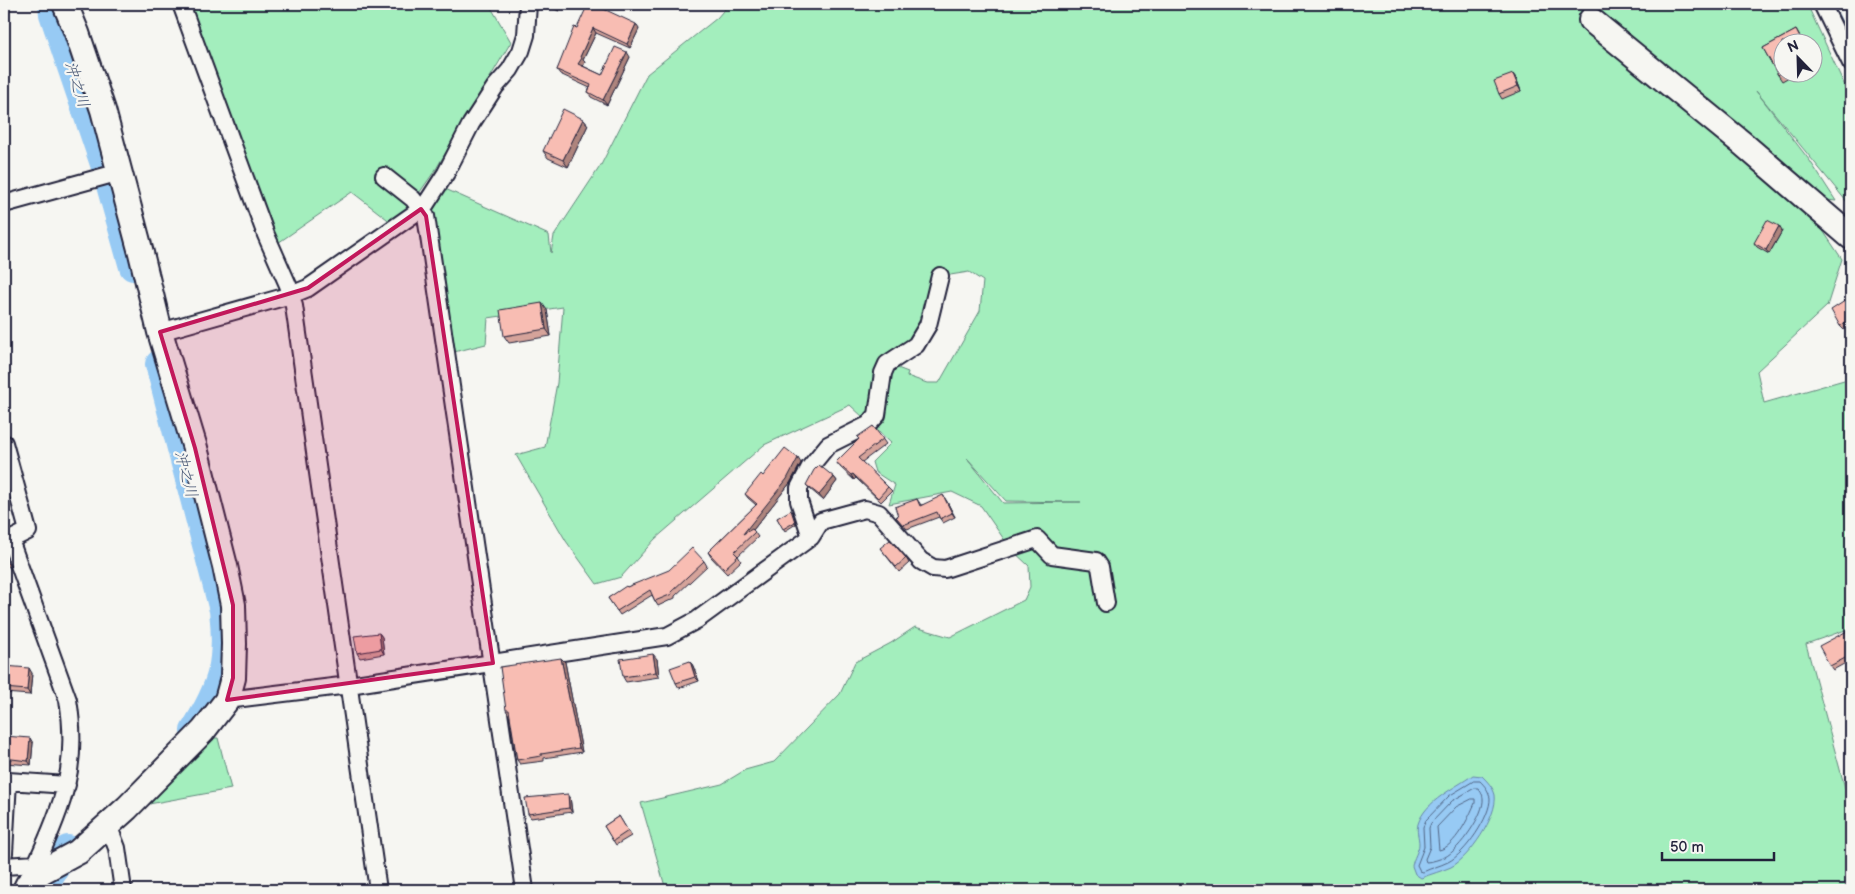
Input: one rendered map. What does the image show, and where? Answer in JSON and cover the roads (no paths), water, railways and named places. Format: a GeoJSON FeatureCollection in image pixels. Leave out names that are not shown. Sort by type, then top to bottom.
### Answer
{"type":"FeatureCollection","features":[{"type":"Feature","properties":{"kind":"street"},"geometry":{"type":"LineString","coordinates":[[4,866],[39,868],[78,852],[127,808],[203,732],[228,700],[233,678],[232,605],[225,566],[195,448],[160,332],[142,253],[103,110],[77,33],[65,4]]}},
{"type":"Feature","properties":{"kind":"street"},"geometry":{"type":"LineString","coordinates":[[181,4],[266,235],[291,295],[378,890]]}},
{"type":"Feature","properties":{"kind":"street"},"geometry":{"type":"LineString","coordinates":[[160,332],[291,295],[308,288],[424,207],[446,173],[470,124],[482,105],[510,70],[521,51],[526,35],[528,4]]}},
{"type":"Feature","properties":{"kind":"street"},"geometry":{"type":"LineString","coordinates":[[1822,4],[1851,63]]}},
{"type":"Feature","properties":{"kind":"street"},"geometry":{"type":"LineString","coordinates":[[1591,20],[1743,144],[1851,237]]}},
{"type":"Feature","properties":{"kind":"street"},"geometry":{"type":"LineString","coordinates":[[4,204],[120,172]]}},
{"type":"Feature","properties":{"kind":"street"},"geometry":{"type":"LineString","coordinates":[[384,176],[413,199],[426,216],[526,890]]}},
{"type":"Feature","properties":{"kind":"street"},"geometry":{"type":"LineString","coordinates":[[810,537],[799,501],[799,488],[810,467],[828,445],[868,425],[877,415],[883,373],[887,364],[916,346],[928,324],[940,276]]}},
{"type":"Feature","properties":{"kind":"street"},"geometry":{"type":"LineString","coordinates":[[4,443],[28,531],[7,539],[68,700],[72,724],[73,752],[67,785],[39,868],[25,890]]}},
{"type":"Feature","properties":{"kind":"street"},"geometry":{"type":"LineString","coordinates":[[228,700],[349,685],[667,636],[697,620],[810,537],[822,521],[865,510],[879,513],[920,561],[933,568],[945,569],[1037,539],[1052,555],[1096,561],[1100,567],[1106,603]]}},
{"type":"Feature","properties":{"kind":"street"},"geometry":{"type":"LineString","coordinates":[[4,853],[5,802],[8,781],[67,785]]}},
{"type":"Feature","properties":{"kind":"street"},"geometry":{"type":"LineString","coordinates":[[108,825],[117,848],[123,890]]}},
{"type":"Feature","properties":{"kind":"water"},"geometry":{"type":"Polygon","coordinates":[[[1473,775],[1482,776],[1488,782],[1495,795],[1495,804],[1487,825],[1474,846],[1458,862],[1451,867],[1421,878],[1415,874],[1412,866],[1419,846],[1417,827],[1422,816],[1434,802],[1473,775]]]}},
{"type":"Feature","properties":{"kind":"waterway","name":"沖之川"},"geometry":{"type":"LineString","coordinates":[[52,4],[53,14],[104,164],[133,267]]}},
{"type":"Feature","properties":{"kind":"waterway"},"geometry":{"type":"LineString","coordinates":[[1831,4],[1851,44]]}},
{"type":"Feature","properties":{"kind":"waterway","name":"沖之川"},"geometry":{"type":"LineString","coordinates":[[159,364],[223,610],[225,629],[224,660],[221,674],[211,701],[194,731]]}},
{"type":"Feature","properties":{"kind":"waterway","name":"沖之川"},"geometry":{"type":"LineString","coordinates":[[46,890],[50,876],[68,849]]}}]}
